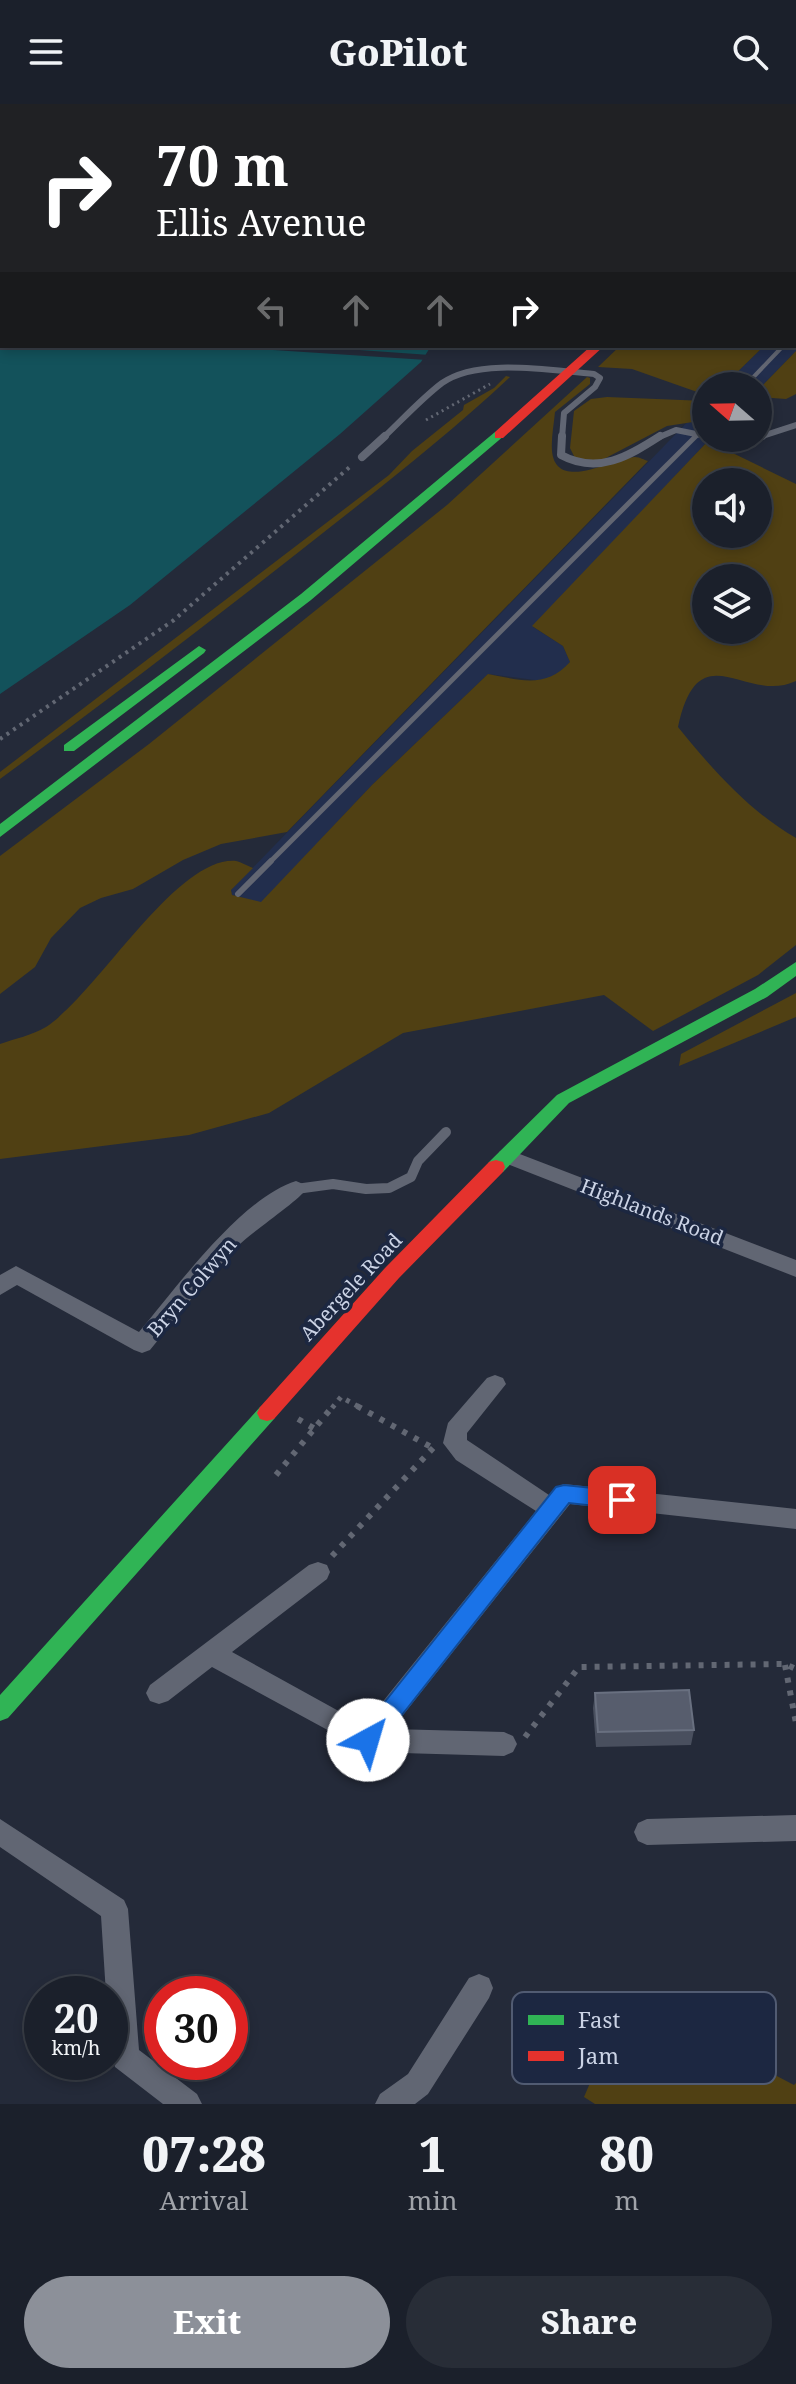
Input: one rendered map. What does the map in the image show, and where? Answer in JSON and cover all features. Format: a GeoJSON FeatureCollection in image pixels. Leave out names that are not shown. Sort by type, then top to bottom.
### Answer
{"type":"FeatureCollection","features":[{"type":"Feature","properties":{"kind":"main road"},"geometry":{"type":"LineString","coordinates":[[0,832],[163,710],[364,549],[594,350]]}},
{"type":"Feature","properties":{"kind":"main road"},"geometry":{"type":"LineString","coordinates":[[525,382],[556,352]]}},
{"type":"Feature","properties":{"kind":"main road"},"geometry":{"type":"LineString","coordinates":[[51,762],[215,637]]}},
{"type":"Feature","properties":{"kind":"main road","name":"Abergele Road"},"geometry":{"type":"LineString","coordinates":[[5,1696],[392,1273],[563,1099],[761,993],[796,968]]}},
{"type":"Feature","properties":{"kind":"street","name":"Highlands Road"},"geometry":{"type":"LineString","coordinates":[[507,1156],[796,1269]]}},
{"type":"Feature","properties":{"kind":"street","name":"Bryn Colwyn"},"geometry":{"type":"LineString","coordinates":[[0,1287],[16,1274],[142,1344],[215,1257],[269,1205],[296,1189]]}},
{"type":"Feature","properties":{"kind":"street"},"geometry":{"type":"LineString","coordinates":[[495,1384],[456,1430],[455,1443],[464,1453],[552,1509]]}},
{"type":"Feature","properties":{"kind":"street"},"geometry":{"type":"LineString","coordinates":[[368,1740],[564,1494],[796,1519]]}},
{"type":"Feature","properties":{"kind":"street"},"geometry":{"type":"LineString","coordinates":[[159,1693],[318,1572]]}},
{"type":"Feature","properties":{"kind":"street"},"geometry":{"type":"LineString","coordinates":[[212,1654],[368,1740],[504,1744]]}},
{"type":"Feature","properties":{"kind":"street"},"geometry":{"type":"LineString","coordinates":[[647,1832],[796,1828]]}},
{"type":"Feature","properties":{"kind":"street"},"geometry":{"type":"LineString","coordinates":[[0,1832],[114,1909],[125,2057],[187,2104]]}},
{"type":"Feature","properties":{"kind":"street"},"geometry":{"type":"LineString","coordinates":[[390,2104],[418,2084],[479,1988]]}},
{"type":"Feature","properties":{"kind":"lane"},"geometry":{"type":"LineString","coordinates":[[362,457],[444,382],[495,368],[594,374],[600,378],[595,387],[564,413],[561,455],[571,462],[602,464],[639,451],[658,436],[673,430],[692,432]]}},
{"type":"Feature","properties":{"kind":"lane"},"geometry":{"type":"LineString","coordinates":[[772,434],[796,425]]}},
{"type":"Feature","properties":{"kind":"lane"},"geometry":{"type":"LineString","coordinates":[[296,1189],[333,1184],[366,1189],[389,1188],[411,1177],[418,1161],[446,1132]]}},
{"type":"Feature","properties":{"kind":"path"},"geometry":{"type":"LineString","coordinates":[[419,424],[486,387]]}},
{"type":"Feature","properties":{"kind":"path"},"geometry":{"type":"LineString","coordinates":[[0,739],[174,620],[362,457]]}},
{"type":"Feature","properties":{"kind":"path"},"geometry":{"type":"LineString","coordinates":[[276,1475],[341,1397],[431,1447]]}},
{"type":"Feature","properties":{"kind":"path"},"geometry":{"type":"LineString","coordinates":[[307,1424],[315,1429]]}},
{"type":"Feature","properties":{"kind":"path"},"geometry":{"type":"LineString","coordinates":[[318,1572],[431,1447],[455,1443]]}},
{"type":"Feature","properties":{"kind":"path"},"geometry":{"type":"LineString","coordinates":[[504,1744],[525,1737],[579,1667],[785,1664],[796,1669]]}},
{"type":"Feature","properties":{"kind":"path"},"geometry":{"type":"LineString","coordinates":[[785,1664],[796,1723]]}},
{"type":"Feature","properties":{"kind":"shaded area"},"geometry":{"type":"Polygon","coordinates":[[[0,348],[430,348],[421,362],[340,434],[130,605],[0,694],[0,348]]]}},
{"type":"Feature","properties":{"kind":"shaded area"},"geometry":{"type":"Polygon","coordinates":[[[618,348],[762,348],[737,372],[692,372],[692,390],[632,369],[598,367],[618,348]]]}},
{"type":"Feature","properties":{"kind":"shaded area"},"geometry":{"type":"Polygon","coordinates":[[[762,348],[796,348],[772,376],[772,372],[737,372],[762,348]]]}},
{"type":"Feature","properties":{"kind":"shaded area"},"geometry":{"type":"Polygon","coordinates":[[[796,351],[796,394],[786,399],[772,398],[772,376],[796,351]]]}},
{"type":"Feature","properties":{"kind":"shaded area"},"geometry":{"type":"Polygon","coordinates":[[[506,376],[510,377],[380,488],[0,779],[0,772],[389,475],[412,451],[463,410],[464,405],[494,388],[506,376]]]}},
{"type":"Feature","properties":{"kind":"shaded area"},"geometry":{"type":"Polygon","coordinates":[[[587,377],[590,384],[555,412],[552,451],[556,464],[564,470],[575,472],[635,457],[648,461],[287,832],[221,844],[183,860],[133,889],[80,908],[51,938],[35,967],[0,994],[0,856],[149,744],[447,505],[587,377]]]}},
{"type":"Feature","properties":{"kind":"shaded area"},"geometry":{"type":"Polygon","coordinates":[[[591,399],[692,400],[692,422],[667,426],[600,461],[575,458],[570,448],[574,411],[591,399]]]}},
{"type":"Feature","properties":{"kind":"shaded area"},"geometry":{"type":"Polygon","coordinates":[[[692,417],[692,452],[698,452],[533,627],[563,646],[570,662],[558,675],[542,681],[488,674],[372,785],[261,903],[232,895],[231,890],[692,417]]]}},
{"type":"Feature","properties":{"kind":"shaded area"},"geometry":{"type":"Polygon","coordinates":[[[698,452],[731,452],[763,468],[692,468],[692,548],[772,548],[772,472],[796,484],[796,681],[777,686],[759,685],[711,676],[698,682],[687,698],[678,727],[747,802],[796,838],[796,945],[758,975],[653,1031],[604,995],[403,1033],[269,1113],[189,1135],[0,1159],[0,1044],[41,1030],[67,1010],[163,902],[188,880],[213,865],[236,861],[253,868],[231,890],[232,895],[261,902],[372,785],[488,674],[532,680],[552,676],[570,662],[563,646],[532,626],[698,452]]]}},
{"type":"Feature","properties":{"kind":"shaded area"},"geometry":{"type":"Polygon","coordinates":[[[796,993],[796,1017],[679,1066],[681,1054],[796,993]]]}},
{"type":"Feature","properties":{"kind":"shaded area"},"geometry":{"type":"Polygon","coordinates":[[[776,2076],[794,2085],[796,2083],[796,2104],[595,2104],[584,2097],[590,2084],[776,2084],[776,2076]]]}},
{"type":"Feature","properties":{"kind":"pier"},"geometry":{"type":"Polygon","coordinates":[[[244,348],[330,348],[430,355],[427,360],[244,348]]]}},
{"type":"Feature","properties":{"kind":"building"},"geometry":{"type":"Polygon","coordinates":[[[689,1690],[694,1730],[598,1732],[595,1693],[689,1690]]]}},
{"type":"Feature","properties":{"kind":"railway"},"geometry":{"type":"LineString","coordinates":[[758,372],[781,348]]}},
{"type":"Feature","properties":{"kind":"railway"},"geometry":{"type":"LineString","coordinates":[[238,894],[692,440]]}},
{"type":"Feature","properties":{"kind":"traffic: fast"},"geometry":{"type":"LineString","coordinates":[[0,832],[306,597],[499,435]]}},
{"type":"Feature","properties":{"kind":"traffic: fast"},"geometry":{"type":"LineString","coordinates":[[69,748],[199,650]]}},
{"type":"Feature","properties":{"kind":"traffic: fast"},"geometry":{"type":"LineString","coordinates":[[496,1167],[563,1099],[761,993],[796,968]]}},
{"type":"Feature","properties":{"kind":"traffic: fast"},"geometry":{"type":"LineString","coordinates":[[0,1711],[267,1413]]}},
{"type":"Feature","properties":{"kind":"traffic: jam"},"geometry":{"type":"LineString","coordinates":[[499,435],[596,348]]}},
{"type":"Feature","properties":{"kind":"traffic: jam"},"geometry":{"type":"LineString","coordinates":[[267,1413],[392,1273],[496,1167]]}},
{"type":"Feature","properties":{"kind":"route"},"geometry":{"type":"LineString","coordinates":[[368,1740],[564,1494],[622,1500]]}}]}
